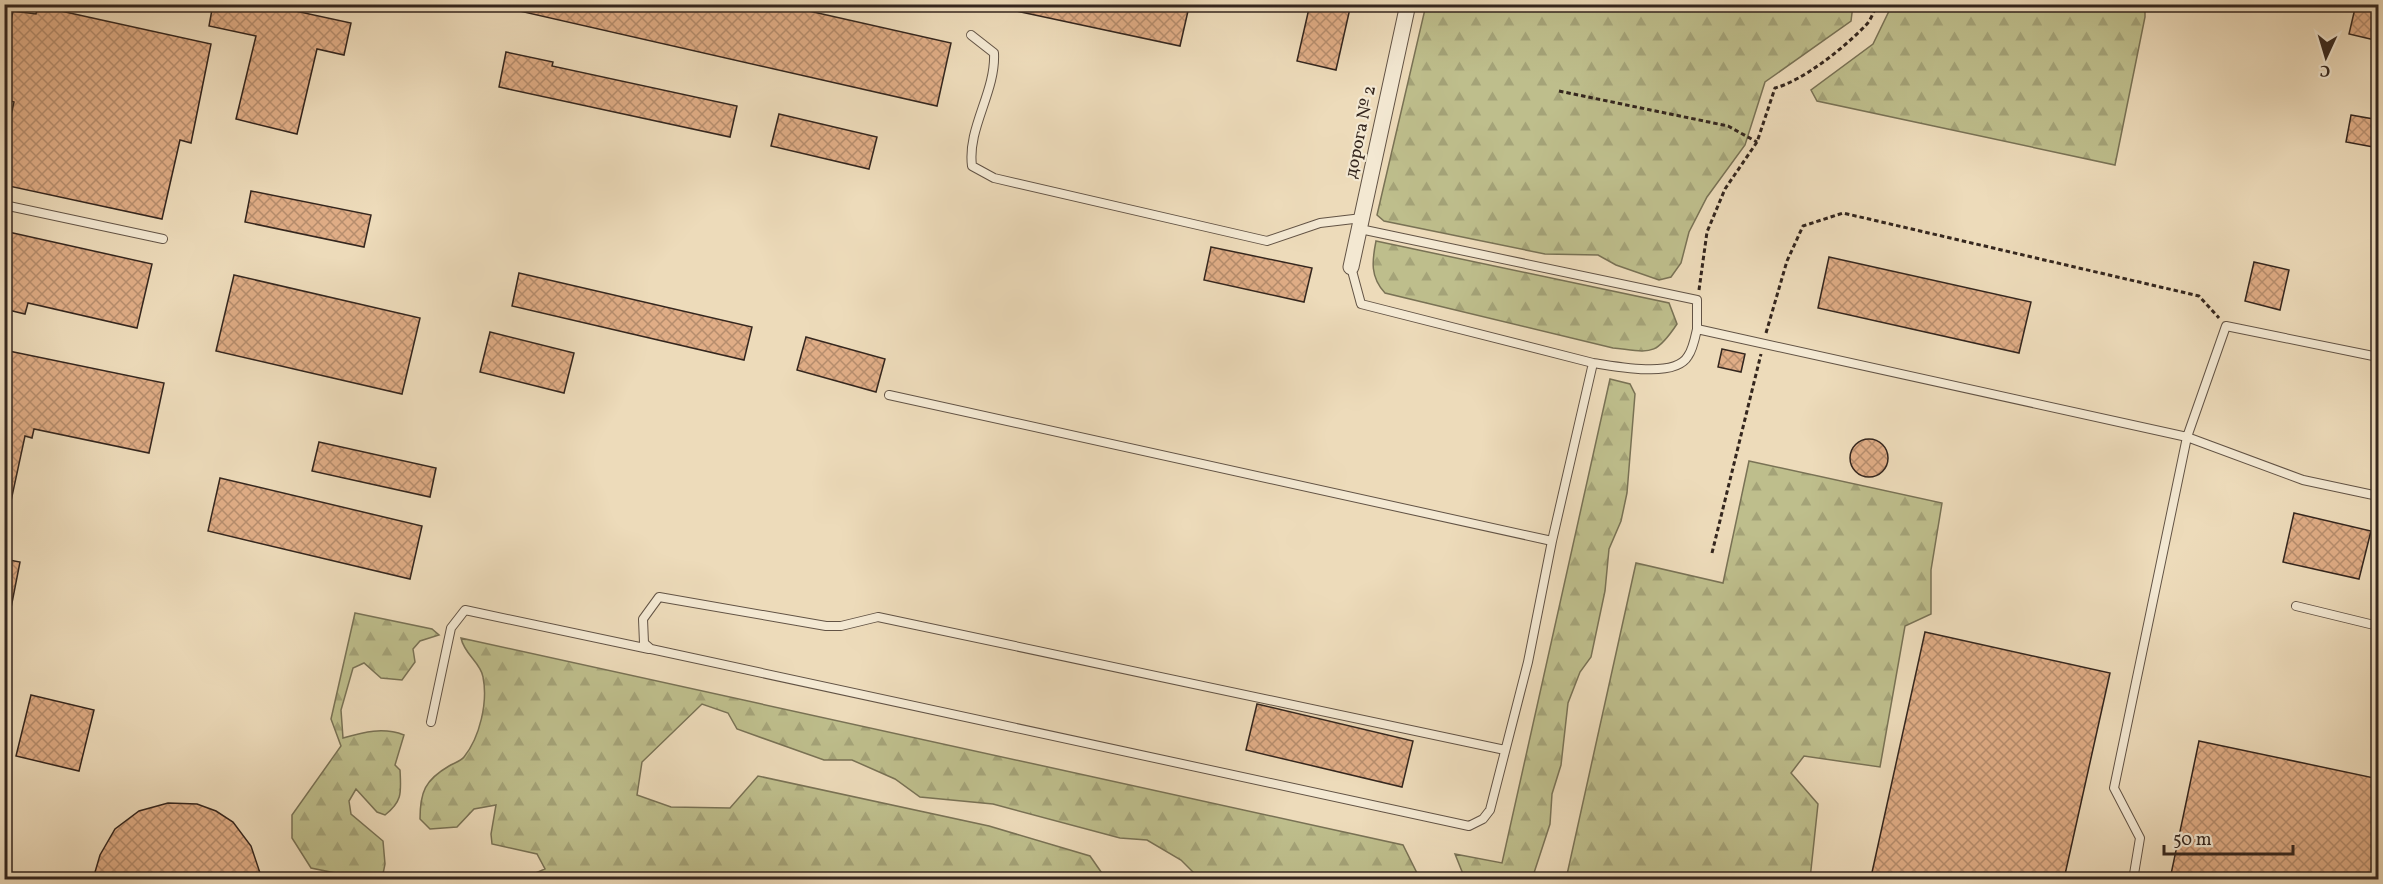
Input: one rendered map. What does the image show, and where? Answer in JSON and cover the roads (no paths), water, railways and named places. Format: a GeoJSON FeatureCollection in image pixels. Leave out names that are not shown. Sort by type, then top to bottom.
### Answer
{"type":"FeatureCollection","features":[{"type":"Feature","properties":{"kind":"street","name":"дорога № 2"},"geometry":{"type":"LineString","coordinates":[[1351,267],[1408,4]]}},
{"type":"Feature","properties":{"kind":"lane"},"geometry":{"type":"LineString","coordinates":[[971,35],[994,53],[995,70],[970,150],[972,166],[994,178],[1267,241],[1320,223],[1361,224],[1697,300],[1697,329],[1688,358],[1674,366],[1653,370],[1593,363],[1360,304],[1351,267]]}},
{"type":"Feature","properties":{"kind":"lane"},"geometry":{"type":"LineString","coordinates":[[4,205],[163,239]]}},
{"type":"Feature","properties":{"kind":"lane"},"geometry":{"type":"LineString","coordinates":[[2133,879],[2140,838],[2114,788],[2187,437],[2226,326],[2379,357]]}},
{"type":"Feature","properties":{"kind":"lane"},"geometry":{"type":"LineString","coordinates":[[1697,329],[2187,437],[2303,480],[2379,496]]}},
{"type":"Feature","properties":{"kind":"lane"},"geometry":{"type":"LineString","coordinates":[[431,722],[451,628],[465,610],[1468,826],[1483,819],[1490,810],[1528,662],[1552,541],[1593,363]]}},
{"type":"Feature","properties":{"kind":"lane"},"geometry":{"type":"LineString","coordinates":[[889,395],[1552,541]]}},
{"type":"Feature","properties":{"kind":"lane"},"geometry":{"type":"LineString","coordinates":[[651,649],[644,643],[643,619],[659,597],[826,626],[841,626],[878,617],[1505,750]]}},
{"type":"Feature","properties":{"kind":"lane"},"geometry":{"type":"LineString","coordinates":[[2296,606],[2379,626]]}}]}
